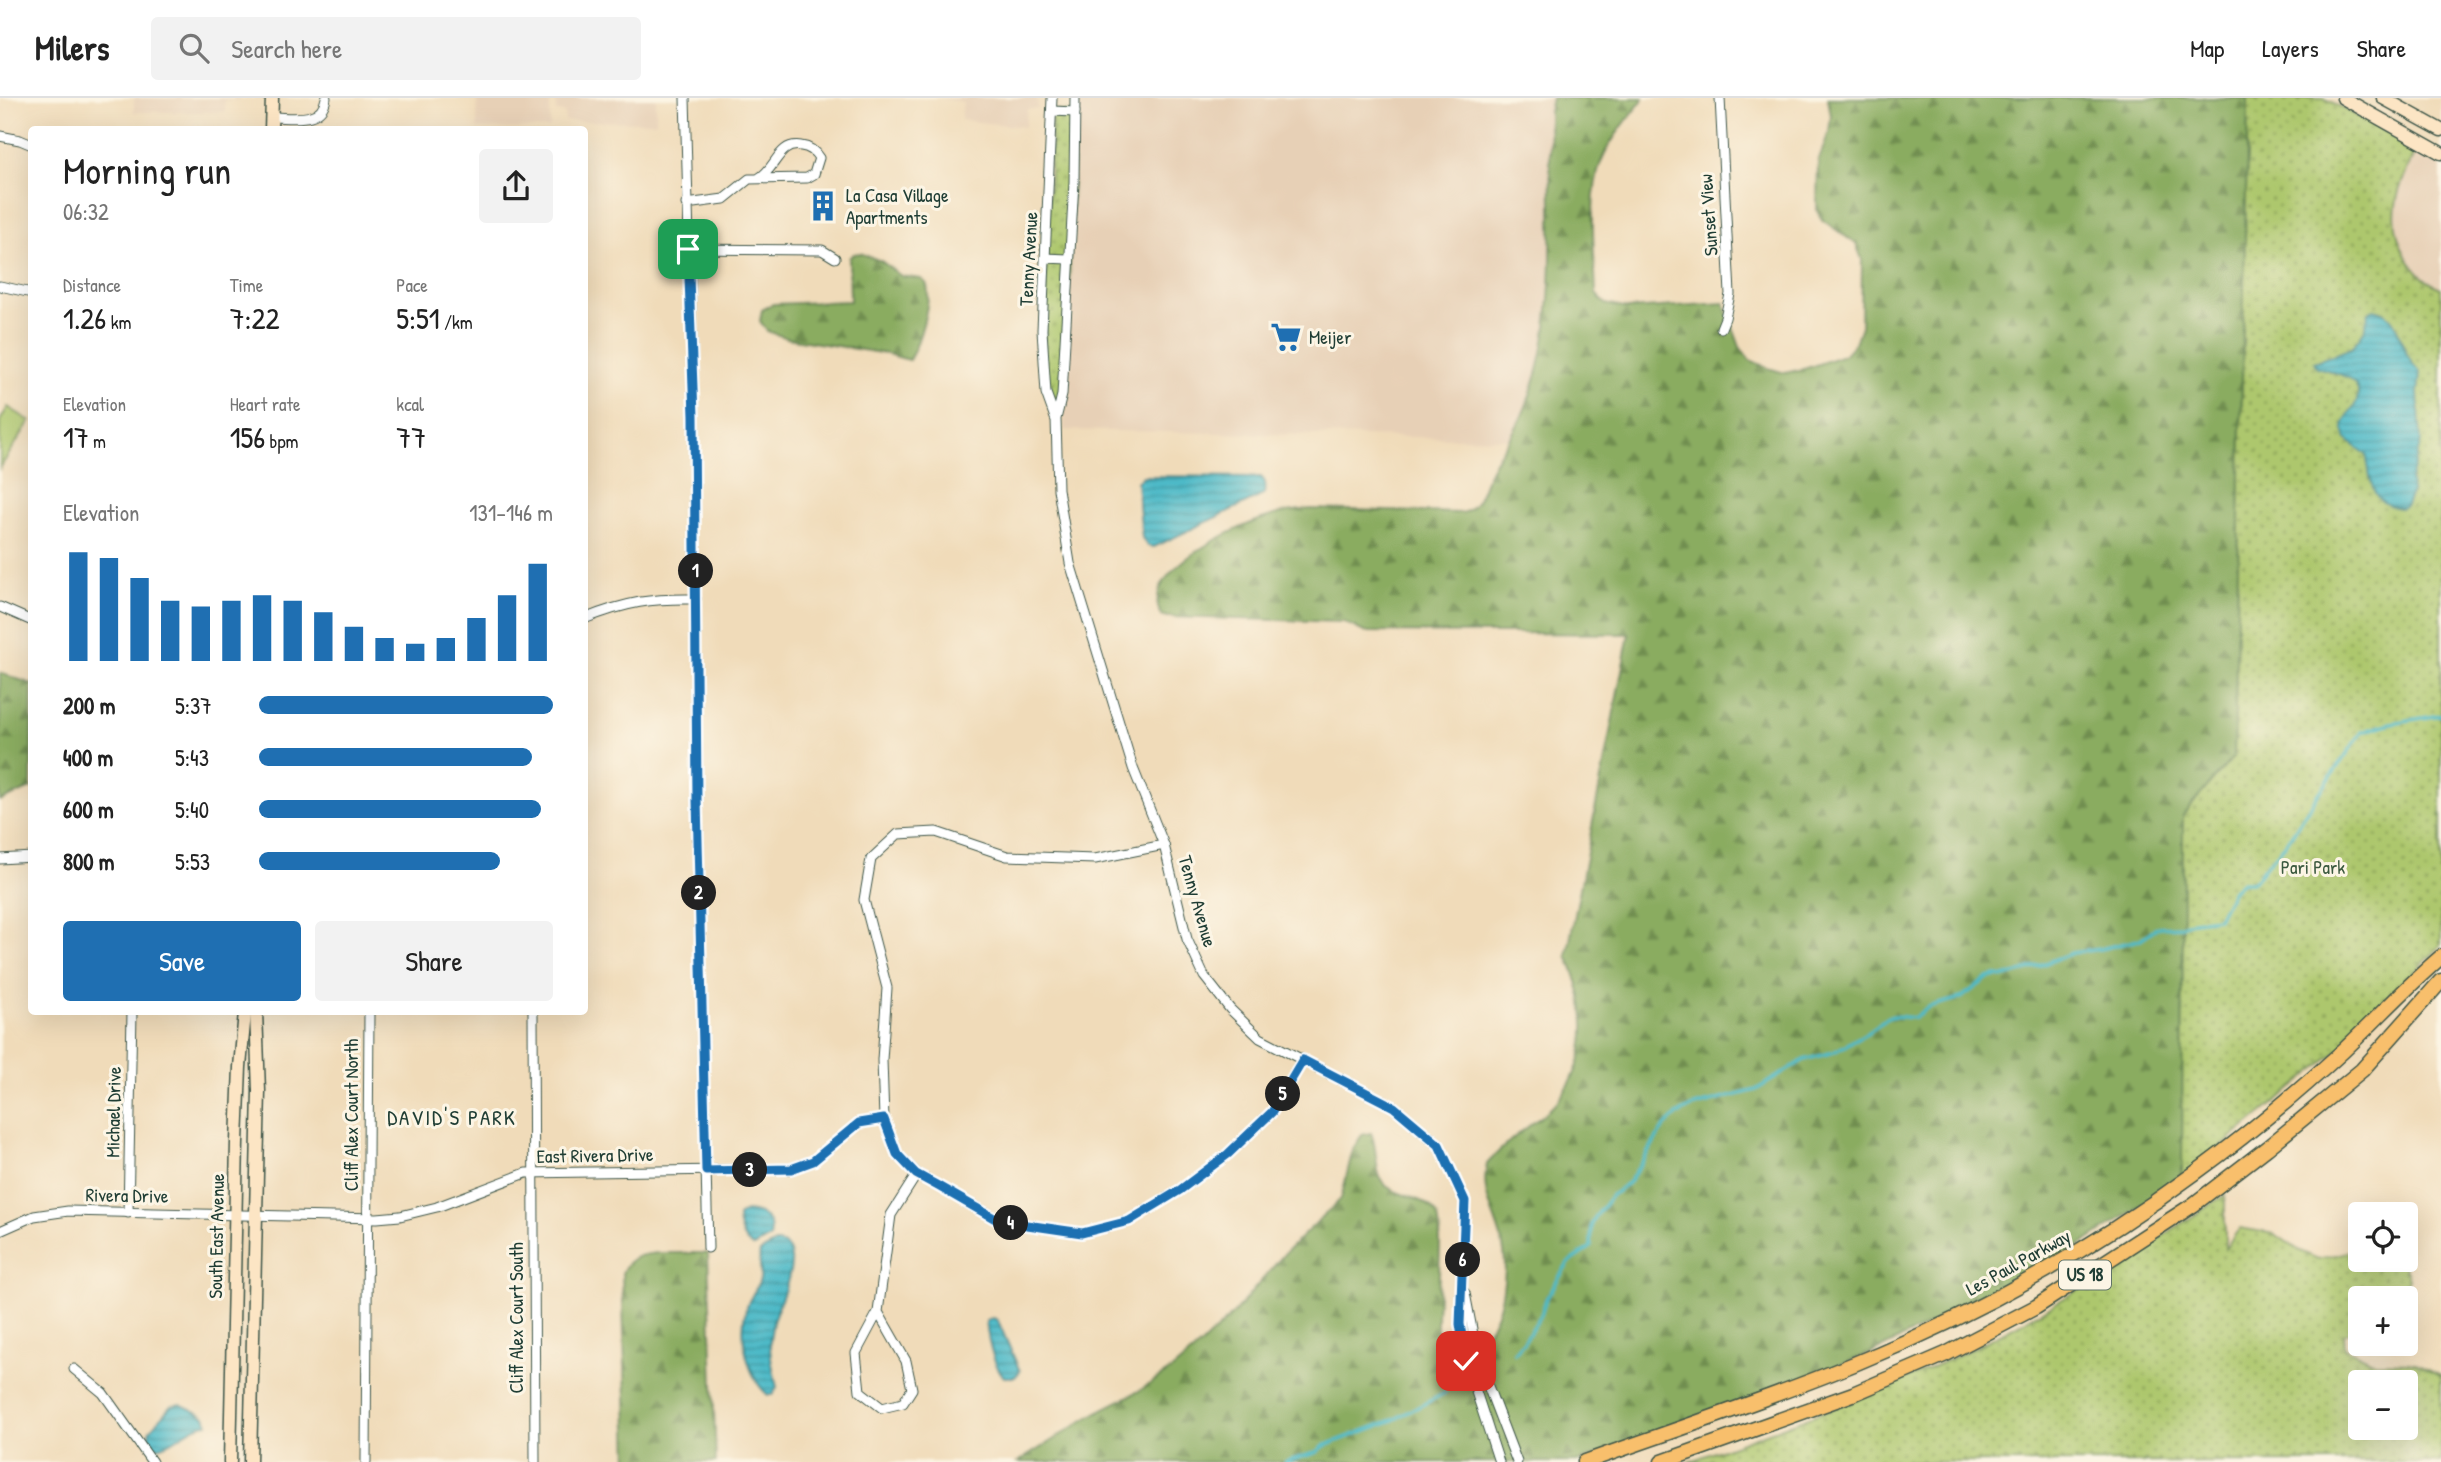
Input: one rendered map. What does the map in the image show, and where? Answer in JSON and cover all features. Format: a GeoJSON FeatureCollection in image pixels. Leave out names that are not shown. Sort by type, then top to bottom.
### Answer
{"type":"FeatureCollection","features":[{"type":"Feature","properties":{"kind":"main road"},"geometry":{"type":"LineString","coordinates":[[271,123],[272,98]]}},
{"type":"Feature","properties":{"kind":"main road"},"geometry":{"type":"LineString","coordinates":[[2343,98],[2441,153]]}},
{"type":"Feature","properties":{"kind":"main road"},"geometry":{"type":"LineString","coordinates":[[2383,98],[2441,130]]}},
{"type":"Feature","properties":{"kind":"main road","name":"Les Paul Parkway"},"geometry":{"type":"LineString","coordinates":[[1586,1462],[1854,1364],[1955,1319],[2059,1263],[2170,1191],[2271,1114],[2343,1051],[2406,987],[2441,957]]}},
{"type":"Feature","properties":{"kind":"main road","name":"US 18"},"geometry":{"type":"LineString","coordinates":[[1662,1462],[1853,1394],[1946,1354],[2036,1307],[2193,1205],[2267,1148],[2362,1070],[2441,981]]}},
{"type":"Feature","properties":{"kind":"main road","name":"South East Avenue"},"geometry":{"type":"LineString","coordinates":[[230,1462],[240,1067],[245,1015]]}},
{"type":"Feature","properties":{"kind":"main road","name":"South East Avenue"},"geometry":{"type":"LineString","coordinates":[[250,1462],[259,1091],[256,1015]]}},
{"type":"Feature","properties":{"kind":"street"},"geometry":{"type":"LineString","coordinates":[[271,123],[313,116],[324,107],[326,98]]}},
{"type":"Feature","properties":{"kind":"street"},"geometry":{"type":"LineString","coordinates":[[685,98],[694,416],[697,811],[708,1248]]}},
{"type":"Feature","properties":{"kind":"street","name":"Tenny Avenue"},"geometry":{"type":"LineString","coordinates":[[1052,98],[1043,362],[1046,393],[1056,419]]}},
{"type":"Feature","properties":{"kind":"street","name":"Tenny Avenue"},"geometry":{"type":"LineString","coordinates":[[1075,98],[1074,173],[1062,395],[1056,419],[1061,518],[1074,577],[1133,768],[1164,845],[1187,939],[1204,976],[1230,1009],[1260,1038],[1394,1107],[1439,1145],[1465,1201],[1460,1324],[1466,1361],[1499,1462]]}},
{"type":"Feature","properties":{"kind":"street","name":"Sunset View"},"geometry":{"type":"LineString","coordinates":[[1720,98],[1730,295],[1726,318],[1721,328]]}},
{"type":"Feature","properties":{"kind":"street"},"geometry":{"type":"LineString","coordinates":[[1052,111],[1075,112]]}},
{"type":"Feature","properties":{"kind":"street"},"geometry":{"type":"LineString","coordinates":[[0,136],[28,143]]}},
{"type":"Feature","properties":{"kind":"street"},"geometry":{"type":"LineString","coordinates":[[686,204],[719,201],[730,195],[743,182],[759,178],[807,178],[814,174],[819,158],[817,153],[808,148],[791,146],[783,150],[768,172],[759,178]]}},
{"type":"Feature","properties":{"kind":"street"},"geometry":{"type":"LineString","coordinates":[[688,249],[815,250],[827,251],[835,258]]}},
{"type":"Feature","properties":{"kind":"street"},"geometry":{"type":"LineString","coordinates":[[1045,258],[1068,259]]}},
{"type":"Feature","properties":{"kind":"street"},"geometry":{"type":"LineString","coordinates":[[0,286],[28,292]]}},
{"type":"Feature","properties":{"kind":"street"},"geometry":{"type":"LineString","coordinates":[[588,617],[642,600],[696,599]]}},
{"type":"Feature","properties":{"kind":"street"},"geometry":{"type":"LineString","coordinates":[[0,607],[28,619]]}},
{"type":"Feature","properties":{"kind":"street"},"geometry":{"type":"LineString","coordinates":[[1164,845],[1095,859],[1007,856],[936,832],[898,834],[871,859],[864,900],[887,988],[882,1060],[884,1119],[897,1154],[916,1174],[999,1221],[1082,1233],[1129,1221],[1180,1190],[1228,1154],[1272,1112],[1303,1060]]}},
{"type":"Feature","properties":{"kind":"street"},"geometry":{"type":"LineString","coordinates":[[0,859],[28,857]]}},
{"type":"Feature","properties":{"kind":"street","name":"Michael Drive"},"geometry":{"type":"LineString","coordinates":[[128,1213],[132,1015]]}},
{"type":"Feature","properties":{"kind":"street","name":"Cliff Alex Court North"},"geometry":{"type":"LineString","coordinates":[[367,1219],[369,1015]]}},
{"type":"Feature","properties":{"kind":"street"},"geometry":{"type":"LineString","coordinates":[[533,1015],[533,1173]]}},
{"type":"Feature","properties":{"kind":"street","name":"East Rivera Drive"},"geometry":{"type":"LineString","coordinates":[[257,1216],[389,1218],[423,1211],[515,1176],[533,1173],[791,1169],[813,1161],[859,1123],[884,1119]]}},
{"type":"Feature","properties":{"kind":"street","name":"Cliff Alex Court South"},"geometry":{"type":"LineString","coordinates":[[533,1173],[535,1462]]}},
{"type":"Feature","properties":{"kind":"street"},"geometry":{"type":"LineString","coordinates":[[878,1312],[906,1361],[912,1389],[903,1404],[883,1408],[860,1391],[856,1353],[878,1312],[891,1215],[916,1174]]}},
{"type":"Feature","properties":{"kind":"street","name":"Rivera Drive"},"geometry":{"type":"LineString","coordinates":[[0,1231],[34,1216],[55,1212],[257,1216]]}},
{"type":"Feature","properties":{"kind":"street"},"geometry":{"type":"LineString","coordinates":[[366,1462],[367,1219]]}},
{"type":"Feature","properties":{"kind":"street","name":"Tenny Avenue"},"geometry":{"type":"LineString","coordinates":[[1462,1278],[1479,1360],[1517,1462]]}},
{"type":"Feature","properties":{"kind":"street"},"geometry":{"type":"LineString","coordinates":[[74,1369],[103,1393],[152,1462]]}},
{"type":"Feature","properties":{"kind":"shaded area"},"geometry":{"type":"Polygon","coordinates":[[[134,98],[239,100],[225,100],[225,112],[134,112],[134,98]]]}},
{"type":"Feature","properties":{"kind":"shaded area"},"geometry":{"type":"Polygon","coordinates":[[[477,98],[550,98],[550,126],[477,126],[477,98]]]}},
{"type":"Feature","properties":{"kind":"shaded area"},"geometry":{"type":"Polygon","coordinates":[[[556,98],[656,98],[656,122],[565,121],[565,113],[556,112],[556,98]]]}},
{"type":"Feature","properties":{"kind":"shaded area"},"geometry":{"type":"Polygon","coordinates":[[[937,98],[1037,98],[1038,109],[1027,109],[1025,127],[961,120],[963,102],[937,98]]]}},
{"type":"Feature","properties":{"kind":"shaded area"},"geometry":{"type":"Polygon","coordinates":[[[1075,98],[1552,98],[1549,111],[1551,238],[1546,320],[1537,373],[1510,439],[1064,430],[1075,98]]]}},
{"type":"Feature","properties":{"kind":"shaded area"},"geometry":{"type":"Polygon","coordinates":[[[2417,148],[2441,162],[2441,288],[2429,283],[2417,273],[2405,254],[2395,228],[2398,192],[2417,148]]]}},
{"type":"Feature","properties":{"kind":"green space"},"geometry":{"type":"Polygon","coordinates":[[[1552,98],[1644,98],[1609,145],[1597,177],[1593,210],[1596,294],[1606,304],[1628,309],[1724,303],[1740,347],[1750,360],[1785,373],[1844,355],[1855,343],[1861,326],[1862,259],[1856,244],[1824,221],[1817,210],[1818,162],[1829,132],[1831,116],[1828,98],[2248,98],[2234,756],[2183,815],[2182,1179],[2053,1263],[1876,1351],[1729,1408],[1577,1462],[1018,1462],[1097,1412],[1139,1391],[1174,1368],[1201,1345],[1234,1313],[1285,1253],[1341,1199],[1353,1149],[1362,1135],[1371,1133],[1379,1175],[1385,1185],[1426,1204],[1437,1215],[1440,1251],[1437,1330],[1448,1341],[1471,1340],[1484,1334],[1495,1318],[1502,1295],[1505,1261],[1502,1240],[1488,1199],[1485,1176],[1487,1164],[1558,1101],[1573,1078],[1579,1061],[1583,1043],[1583,1008],[1567,956],[1629,634],[1364,632],[1344,622],[1167,617],[1161,615],[1158,599],[1164,583],[1176,567],[1194,553],[1235,530],[1273,515],[1311,509],[1462,513],[1468,511],[1476,502],[1491,468],[1524,412],[1544,343],[1550,278],[1549,111],[1552,98]]]}},
{"type":"Feature","properties":{"kind":"green space","name":"Pari Park"},"geometry":{"type":"Polygon","coordinates":[[[2248,98],[2324,98],[2417,148],[2399,191],[2395,218],[2401,246],[2409,261],[2423,277],[2441,288],[2441,945],[2341,1048],[2182,1179],[2183,815],[2234,755],[2248,98]]]}},
{"type":"Feature","properties":{"kind":"green space"},"geometry":{"type":"Polygon","coordinates":[[[1052,111],[1075,112],[1065,397],[1056,419],[1043,362],[1052,111]]]}},
{"type":"Feature","properties":{"kind":"green space"},"geometry":{"type":"Polygon","coordinates":[[[860,253],[881,261],[901,276],[921,279],[926,283],[926,311],[909,360],[787,338],[767,331],[760,321],[762,310],[773,304],[850,301],[849,258],[860,253]]]}},
{"type":"Feature","properties":{"kind":"green space"},"geometry":{"type":"Polygon","coordinates":[[[8,407],[28,420],[28,424],[0,468],[0,421],[8,407]]]}},
{"type":"Feature","properties":{"kind":"green space"},"geometry":{"type":"Polygon","coordinates":[[[0,673],[28,683],[28,789],[0,801],[0,673]]]}},
{"type":"Feature","properties":{"kind":"green space"},"geometry":{"type":"Polygon","coordinates":[[[2225,1195],[2225,1248],[2240,1228],[2275,1234],[2300,1251],[2318,1259],[2348,1252],[2348,1272],[2407,1272],[2409,1279],[2405,1286],[2348,1286],[2348,1332],[2344,1334],[2345,1348],[2348,1349],[2348,1356],[2362,1356],[2375,1362],[2416,1363],[2441,1375],[2441,1462],[1688,1462],[1872,1393],[1944,1362],[2074,1293],[2225,1195]]]}},
{"type":"Feature","properties":{"kind":"green space"},"geometry":{"type":"Polygon","coordinates":[[[661,1253],[708,1253],[716,1462],[628,1462],[622,1273],[633,1259],[661,1253]]]}},
{"type":"Feature","properties":{"kind":"water"},"geometry":{"type":"Polygon","coordinates":[[[2374,309],[2383,312],[2394,322],[2405,351],[2420,372],[2418,393],[2421,441],[2410,479],[2411,493],[2406,505],[2401,508],[2382,502],[2377,496],[2373,490],[2366,454],[2347,440],[2343,426],[2357,400],[2356,386],[2346,377],[2317,367],[2314,362],[2352,348],[2364,331],[2369,312],[2374,309]]]}},
{"type":"Feature","properties":{"kind":"water"},"geometry":{"type":"Polygon","coordinates":[[[1143,476],[1261,477],[1265,488],[1263,495],[1154,547],[1148,546],[1142,538],[1137,482],[1143,476]]]}},
{"type":"Feature","properties":{"kind":"water"},"geometry":{"type":"Polygon","coordinates":[[[745,1211],[762,1215],[769,1221],[770,1238],[753,1247],[744,1238],[739,1225],[738,1216],[745,1211]]]}},
{"type":"Feature","properties":{"kind":"water"},"geometry":{"type":"Polygon","coordinates":[[[775,1243],[785,1246],[790,1253],[791,1263],[770,1340],[777,1388],[772,1395],[768,1395],[755,1378],[746,1355],[744,1319],[760,1279],[760,1252],[775,1243]]]}},
{"type":"Feature","properties":{"kind":"water"},"geometry":{"type":"Polygon","coordinates":[[[994,1318],[998,1321],[1020,1371],[1015,1377],[1004,1377],[994,1358],[986,1322],[994,1318]]]}},
{"type":"Feature","properties":{"kind":"water"},"geometry":{"type":"Polygon","coordinates":[[[180,1404],[205,1416],[208,1424],[155,1447],[150,1441],[149,1431],[170,1407],[180,1404]]]}},
{"type":"Feature","properties":{"kind":"waterway"},"geometry":{"type":"LineString","coordinates":[[1514,1353],[1541,1315],[1546,1299],[1568,1263],[1591,1247],[1592,1224],[1597,1215],[1612,1195],[1629,1182],[1664,1127],[1677,1115],[1691,1107],[1756,1090],[1804,1060],[1834,1052],[1887,1018],[1914,1018],[1928,1007],[1961,998],[1988,978],[2022,972],[2072,953],[2139,940],[2158,927],[2182,926],[2193,921],[2218,918],[2233,890],[2242,882],[2252,882],[2258,877],[2285,845],[2362,732],[2391,723],[2441,715]]}},
{"type":"Feature","properties":{"kind":"waterway"},"geometry":{"type":"LineString","coordinates":[[1285,1462],[1318,1452],[1324,1446],[1393,1420],[1445,1393]]}},
{"type":"Feature","properties":{"kind":"place","name":"La Casa Village Apartments"},"geometry":{"type":"Point","coordinates":[823,206]}},
{"type":"Feature","properties":{"kind":"place","name":"Meijer"},"geometry":{"type":"Point","coordinates":[1286,337]}},
{"type":"Feature","properties":{"kind":"district","name":"DAVID'S PARK"},"geometry":{"type":"Point","coordinates":[452,1118]}},
{"type":"Feature","properties":{"kind":"route"},"geometry":{"type":"LineString","coordinates":[[688,249],[694,416],[697,800],[706,1171],[791,1169],[813,1161],[859,1123],[884,1119],[897,1154],[916,1174],[999,1221],[1082,1233],[1129,1221],[1180,1190],[1228,1154],[1272,1112],[1303,1060],[1394,1107],[1439,1145],[1465,1201],[1460,1324],[1466,1361]]}}]}
